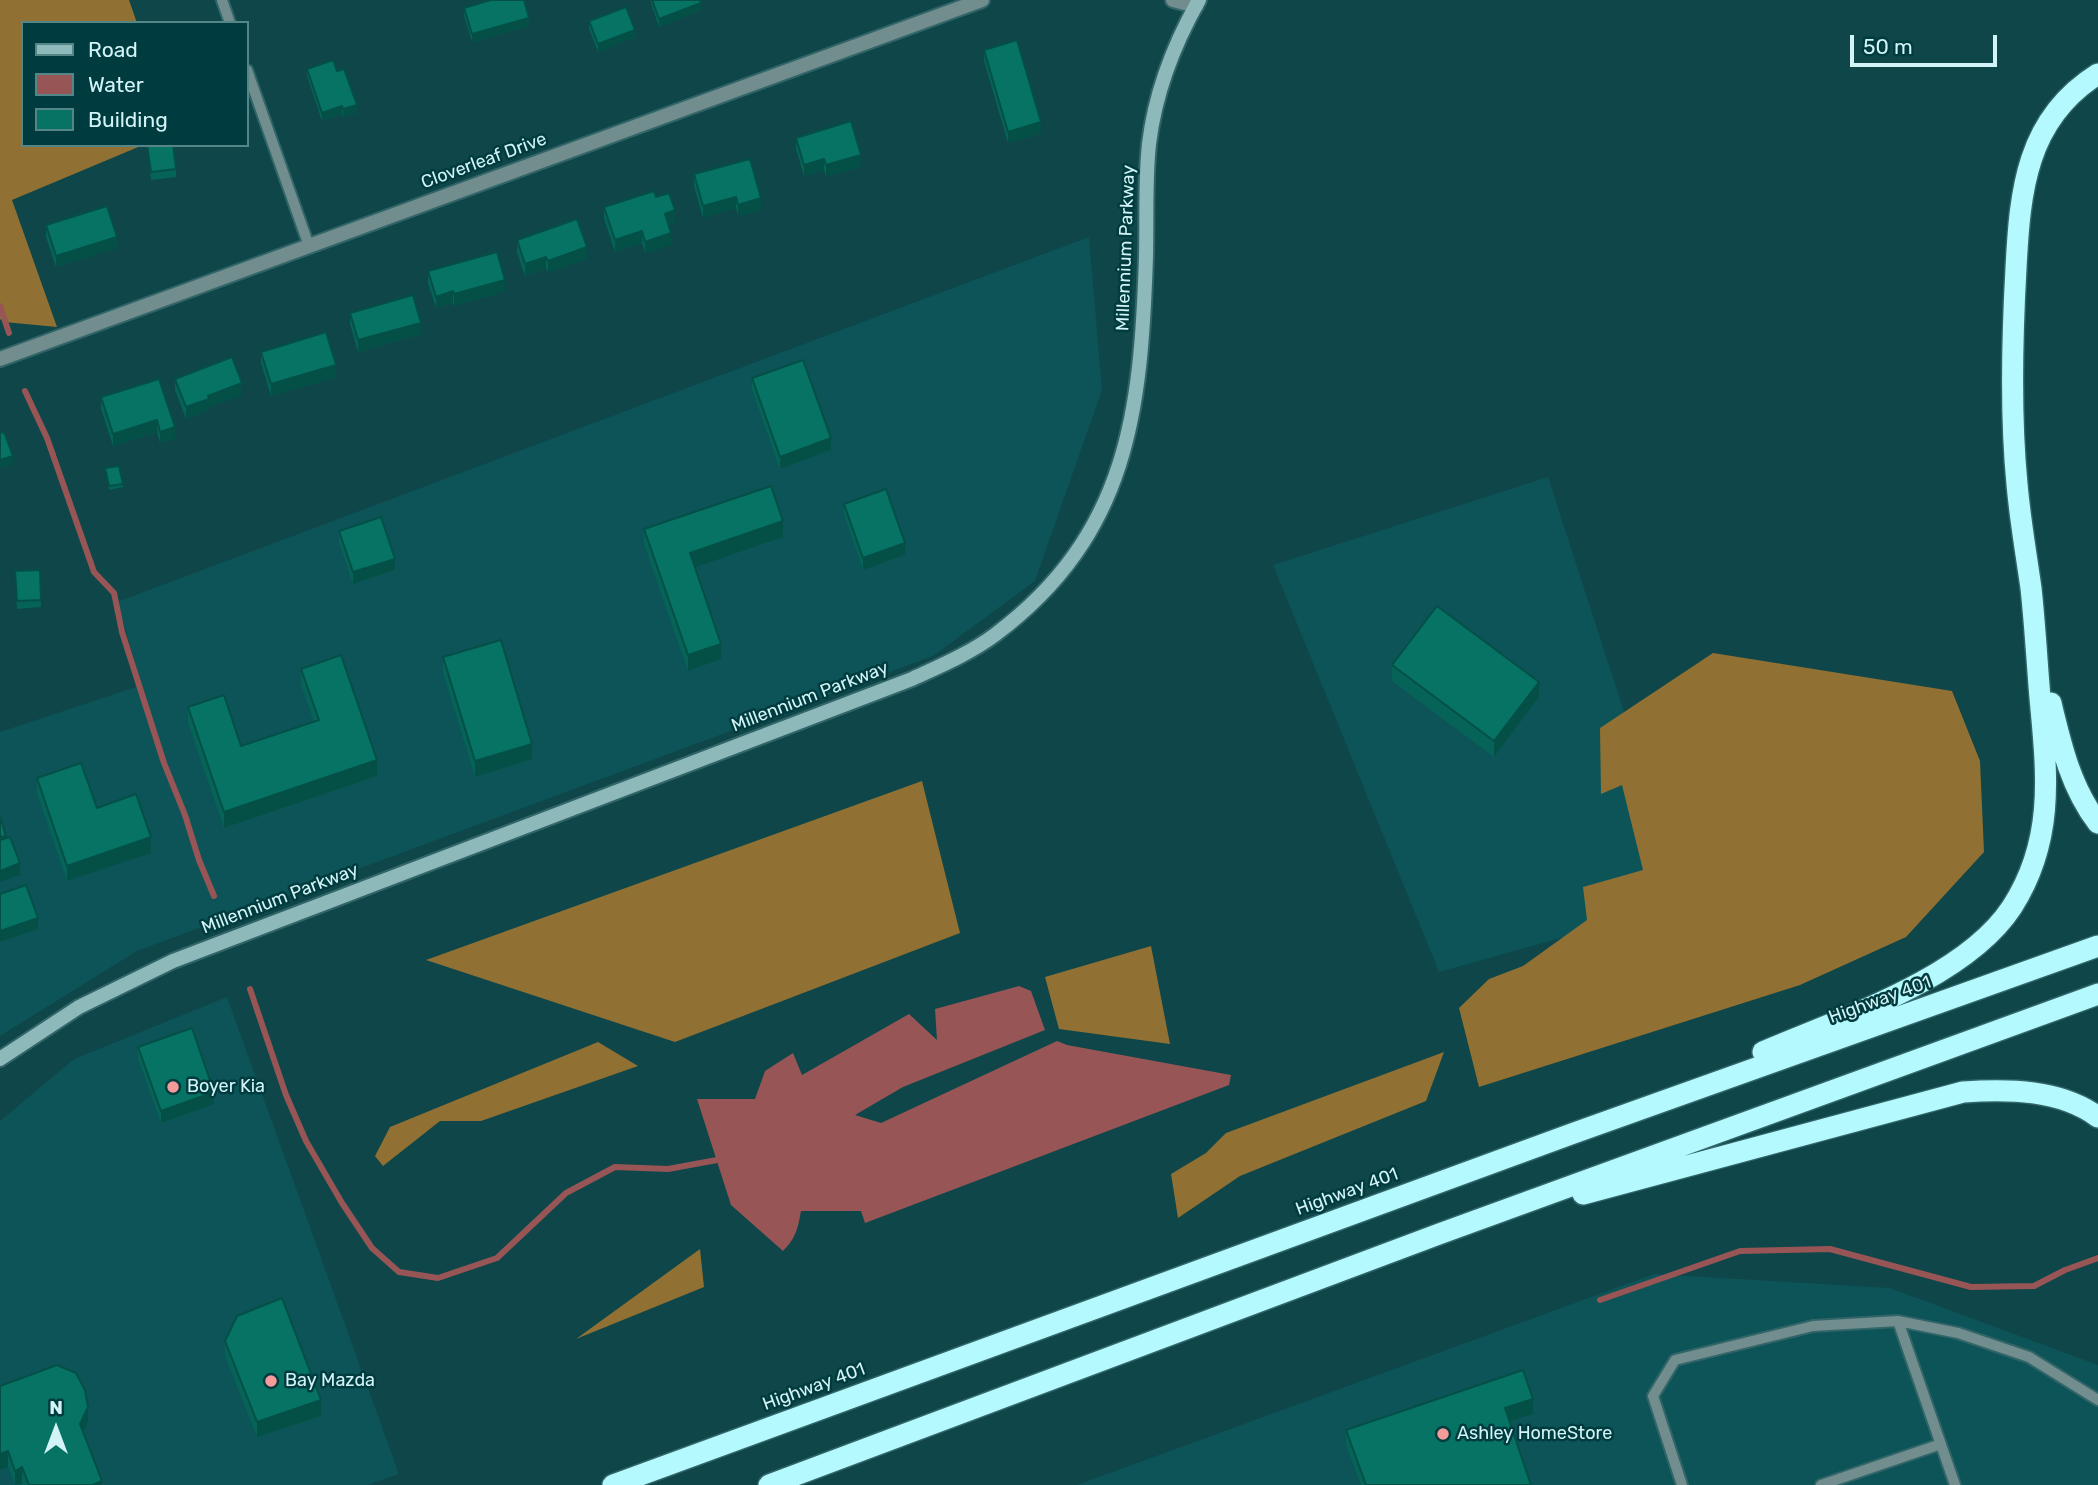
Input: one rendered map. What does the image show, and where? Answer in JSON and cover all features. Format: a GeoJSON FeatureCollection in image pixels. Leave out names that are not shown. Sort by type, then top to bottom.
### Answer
{"type":"FeatureCollection","features":[{"type":"Feature","properties":{"kind":"highway"},"geometry":{"type":"LineString","coordinates":[[1574,1133],[1889,998],[1951,964],[1998,925],[2028,877],[2040,843],[2046,810],[2046,770],[2034,619],[2018,496],[2014,436],[2014,306],[2021,205],[2034,151],[2045,124],[2076,89],[2098,74]]}},
{"type":"Feature","properties":{"kind":"highway"},"geometry":{"type":"LineString","coordinates":[[2034,619],[2052,706],[2070,774],[2088,810],[2098,822]]}},
{"type":"Feature","properties":{"kind":"highway","name":"Highway 401"},"geometry":{"type":"LineString","coordinates":[[612,1485],[1574,1133],[2098,946]]}},
{"type":"Feature","properties":{"kind":"highway"},"geometry":{"type":"LineString","coordinates":[[769,1485],[1439,1234],[2098,995]]}},
{"type":"Feature","properties":{"kind":"highway"},"geometry":{"type":"LineString","coordinates":[[1439,1234],[1964,1092],[2032,1092],[2065,1100],[2098,1117]]}},
{"type":"Feature","properties":{"kind":"street","name":"Cloverleaf Drive"},"geometry":{"type":"LineString","coordinates":[[0,359],[982,0]]}},
{"type":"Feature","properties":{"kind":"street"},"geometry":{"type":"LineString","coordinates":[[1173,0],[1197,3]]}},
{"type":"Feature","properties":{"kind":"street","name":"Millennium Parkway"},"geometry":{"type":"LineString","coordinates":[[0,1059],[79,1007],[173,961],[912,679],[980,645],[1024,611],[1071,561],[1098,519],[1114,483],[1139,377],[1149,145],[1163,82],[1177,44],[1197,3]]}},
{"type":"Feature","properties":{"kind":"lane"},"geometry":{"type":"LineString","coordinates":[[222,0],[229,21]]}},
{"type":"Feature","properties":{"kind":"lane"},"geometry":{"type":"LineString","coordinates":[[248,73],[309,246]]}},
{"type":"Feature","properties":{"kind":"lane"},"geometry":{"type":"LineString","coordinates":[[1682,1485],[1653,1396],[1675,1360],[1813,1326],[1898,1321],[1958,1333],[2029,1357],[2098,1400]]}},
{"type":"Feature","properties":{"kind":"lane"},"geometry":{"type":"LineString","coordinates":[[1898,1321],[1955,1485]]}},
{"type":"Feature","properties":{"kind":"lane"},"geometry":{"type":"LineString","coordinates":[[1821,1485],[1941,1444]]}},
{"type":"Feature","properties":{"kind":"shaded area"},"geometry":{"type":"Polygon","coordinates":[[[0,0],[129,0],[136,21],[21,21],[21,147],[138,147],[12,200],[57,327],[4,322],[0,319],[0,0]]]}},
{"type":"Feature","properties":{"kind":"shaded area"},"geometry":{"type":"Polygon","coordinates":[[[1089,237],[1102,390],[1035,581],[933,656],[137,951],[0,1036],[0,732],[142,685],[117,602],[1089,237]]]}},
{"type":"Feature","properties":{"kind":"shaded area"},"geometry":{"type":"Polygon","coordinates":[[[1548,477],[1686,903],[1439,972],[1273,565],[1548,477]]]}},
{"type":"Feature","properties":{"kind":"shaded area"},"geometry":{"type":"Polygon","coordinates":[[[1713,653],[1952,691],[1980,761],[1984,852],[1906,937],[1800,985],[1479,1087],[1459,1008],[1489,979],[1523,966],[1587,920],[1583,887],[1643,870],[1622,785],[1601,794],[1600,728],[1713,653]]]}},
{"type":"Feature","properties":{"kind":"shaded area"},"geometry":{"type":"Polygon","coordinates":[[[922,781],[960,933],[675,1042],[426,960],[922,781]]]}},
{"type":"Feature","properties":{"kind":"shaded area"},"geometry":{"type":"Polygon","coordinates":[[[1151,946],[1170,1044],[1059,1029],[1045,977],[1151,946]]]}},
{"type":"Feature","properties":{"kind":"shaded area"},"geometry":{"type":"Polygon","coordinates":[[[227,997],[399,1474],[367,1485],[0,1485],[0,1121],[74,1059],[227,997]]]}},
{"type":"Feature","properties":{"kind":"shaded area"},"geometry":{"type":"Polygon","coordinates":[[[598,1042],[638,1066],[481,1121],[440,1121],[383,1166],[375,1156],[390,1127],[598,1042]]]}},
{"type":"Feature","properties":{"kind":"shaded area"},"geometry":{"type":"Polygon","coordinates":[[[1444,1052],[1426,1101],[1240,1176],[1178,1218],[1171,1174],[1206,1153],[1226,1133],[1444,1052]]]}},
{"type":"Feature","properties":{"kind":"shaded area"},"geometry":{"type":"Polygon","coordinates":[[[700,1249],[704,1287],[576,1339],[700,1249]]]}},
{"type":"Feature","properties":{"kind":"shaded area"},"geometry":{"type":"Polygon","coordinates":[[[1654,1274],[1890,1288],[2098,1365],[2098,1485],[1077,1485],[1654,1274]]]}},
{"type":"Feature","properties":{"kind":"water"},"geometry":{"type":"Polygon","coordinates":[[[1019,986],[1031,991],[1045,1030],[903,1087],[855,1115],[881,1123],[1057,1041],[1231,1075],[1229,1085],[865,1223],[861,1211],[801,1211],[796,1232],[783,1251],[731,1205],[697,1099],[755,1099],[765,1071],[793,1053],[802,1075],[909,1014],[937,1040],[935,1009],[1019,986]]]}},
{"type":"Feature","properties":{"kind":"building"},"geometry":{"type":"Polygon","coordinates":[[[491,0],[524,0],[529,18],[472,34],[464,8],[491,0]]]}},
{"type":"Feature","properties":{"kind":"building"},"geometry":{"type":"Polygon","coordinates":[[[652,0],[700,0],[701,3],[659,19],[652,0]]]}},
{"type":"Feature","properties":{"kind":"building"},"geometry":{"type":"Polygon","coordinates":[[[626,7],[635,30],[598,44],[589,21],[626,7]]]}},
{"type":"Feature","properties":{"kind":"building"},"geometry":{"type":"Polygon","coordinates":[[[1017,40],[1041,122],[1008,132],[984,50],[1017,40]]]}},
{"type":"Feature","properties":{"kind":"building"},"geometry":{"type":"Polygon","coordinates":[[[333,60],[337,71],[344,69],[357,105],[343,109],[342,106],[322,113],[307,69],[333,60]]]}},
{"type":"Feature","properties":{"kind":"building"},"geometry":{"type":"Polygon","coordinates":[[[851,121],[861,155],[826,165],[824,159],[804,165],[796,138],[851,121]]]}},
{"type":"Feature","properties":{"kind":"building"},"geometry":{"type":"Polygon","coordinates":[[[147,147],[173,147],[176,169],[151,172],[147,147]]]}},
{"type":"Feature","properties":{"kind":"building"},"geometry":{"type":"Polygon","coordinates":[[[750,159],[761,198],[738,205],[736,197],[703,206],[694,174],[750,159]]]}},
{"type":"Feature","properties":{"kind":"building"},"geometry":{"type":"Polygon","coordinates":[[[654,191],[656,197],[669,193],[675,210],[665,214],[671,233],[645,242],[642,231],[615,240],[604,207],[654,191]]]}},
{"type":"Feature","properties":{"kind":"building"},"geometry":{"type":"Polygon","coordinates":[[[107,206],[117,237],[56,256],[46,225],[107,206]]]}},
{"type":"Feature","properties":{"kind":"building"},"geometry":{"type":"Polygon","coordinates":[[[577,219],[587,247],[548,261],[546,257],[525,264],[517,240],[577,219]]]}},
{"type":"Feature","properties":{"kind":"building"},"geometry":{"type":"Polygon","coordinates":[[[497,252],[505,280],[436,297],[428,271],[497,252]]]}},
{"type":"Feature","properties":{"kind":"building"},"geometry":{"type":"Polygon","coordinates":[[[413,295],[421,323],[358,340],[350,313],[413,295]]]}},
{"type":"Feature","properties":{"kind":"building"},"geometry":{"type":"Polygon","coordinates":[[[326,332],[336,365],[271,384],[261,352],[326,332]]]}},
{"type":"Feature","properties":{"kind":"building"},"geometry":{"type":"Polygon","coordinates":[[[232,357],[242,383],[186,407],[175,379],[232,357]]]}},
{"type":"Feature","properties":{"kind":"building"},"geometry":{"type":"Polygon","coordinates":[[[803,360],[831,438],[780,457],[752,378],[803,360]]]}},
{"type":"Feature","properties":{"kind":"building"},"geometry":{"type":"Polygon","coordinates":[[[159,379],[175,427],[160,432],[157,420],[113,434],[101,397],[159,379]]]}},
{"type":"Feature","properties":{"kind":"building"},"geometry":{"type":"Polygon","coordinates":[[[4,432],[13,456],[0,460],[0,433],[4,432]]]}},
{"type":"Feature","properties":{"kind":"building"},"geometry":{"type":"Polygon","coordinates":[[[119,466],[123,484],[109,486],[105,468],[119,466]]]}},
{"type":"Feature","properties":{"kind":"building"},"geometry":{"type":"Polygon","coordinates":[[[771,486],[783,521],[690,553],[721,644],[688,655],[644,529],[771,486]]]}},
{"type":"Feature","properties":{"kind":"building"},"geometry":{"type":"Polygon","coordinates":[[[886,489],[905,543],[863,558],[844,504],[886,489]]]}},
{"type":"Feature","properties":{"kind":"building"},"geometry":{"type":"Polygon","coordinates":[[[381,517],[395,559],[353,572],[339,531],[381,517]]]}},
{"type":"Feature","properties":{"kind":"building"},"geometry":{"type":"Polygon","coordinates":[[[40,570],[41,600],[17,601],[15,571],[40,570]]]}},
{"type":"Feature","properties":{"kind":"building"},"geometry":{"type":"Polygon","coordinates":[[[1437,606],[1539,682],[1494,741],[1392,665],[1437,606]]]}},
{"type":"Feature","properties":{"kind":"building"},"geometry":{"type":"Polygon","coordinates":[[[501,640],[532,744],[475,761],[443,657],[501,640]]]}},
{"type":"Feature","properties":{"kind":"building"},"geometry":{"type":"Polygon","coordinates":[[[341,655],[377,760],[224,812],[188,707],[224,695],[241,746],[319,720],[301,669],[341,655]]]}},
{"type":"Feature","properties":{"kind":"building"},"geometry":{"type":"Polygon","coordinates":[[[81,763],[97,808],[136,794],[151,837],[67,866],[37,778],[81,763]]]}},
{"type":"Feature","properties":{"kind":"building"},"geometry":{"type":"Polygon","coordinates":[[[0,816],[6,836],[0,837],[0,816]]]}},
{"type":"Feature","properties":{"kind":"building"},"geometry":{"type":"Polygon","coordinates":[[[10,837],[20,863],[0,871],[0,840],[10,837]]]}},
{"type":"Feature","properties":{"kind":"building"},"geometry":{"type":"Polygon","coordinates":[[[26,885],[38,918],[0,931],[0,894],[26,885]]]}},
{"type":"Feature","properties":{"kind":"building"},"geometry":{"type":"Polygon","coordinates":[[[192,1028],[214,1092],[161,1111],[138,1047],[192,1028]]]}},
{"type":"Feature","properties":{"kind":"building"},"geometry":{"type":"Polygon","coordinates":[[[282,1298],[321,1400],[257,1422],[225,1341],[237,1316],[282,1298]]]}},
{"type":"Feature","properties":{"kind":"building"},"geometry":{"type":"Polygon","coordinates":[[[57,1365],[76,1373],[85,1390],[88,1407],[80,1424],[102,1481],[92,1485],[29,1485],[22,1467],[15,1471],[8,1451],[0,1454],[0,1386],[57,1365]]]}},
{"type":"Feature","properties":{"kind":"building","name":"Ashley HomeStore"},"geometry":{"type":"Polygon","coordinates":[[[1523,1370],[1533,1399],[1505,1408],[1531,1485],[1366,1485],[1346,1430],[1523,1370]]]}},
{"type":"Feature","properties":{"kind":"waterway"},"geometry":{"type":"LineString","coordinates":[[0,306],[9,333]]}},
{"type":"Feature","properties":{"kind":"waterway"},"geometry":{"type":"LineString","coordinates":[[25,391],[47,438],[94,572],[114,593],[122,632],[164,763],[214,896]]}},
{"type":"Feature","properties":{"kind":"waterway"},"geometry":{"type":"LineString","coordinates":[[250,989],[286,1095],[306,1141],[372,1248],[399,1272],[438,1278],[497,1258],[566,1193],[615,1167],[668,1169],[717,1160]]}},
{"type":"Feature","properties":{"kind":"waterway"},"geometry":{"type":"LineString","coordinates":[[1600,1300],[1740,1251],[1830,1249],[1971,1287],[2034,1286],[2065,1270],[2098,1258]]}},
{"type":"Feature","properties":{"kind":"place","name":"Boyer Kia"},"geometry":{"type":"Point","coordinates":[173,1087]}},
{"type":"Feature","properties":{"kind":"place","name":"Bay Mazda"},"geometry":{"type":"Point","coordinates":[271,1381]}},
{"type":"Feature","properties":{"kind":"place","name":"Ashley HomeStore"},"geometry":{"type":"Point","coordinates":[1443,1434]}}]}
